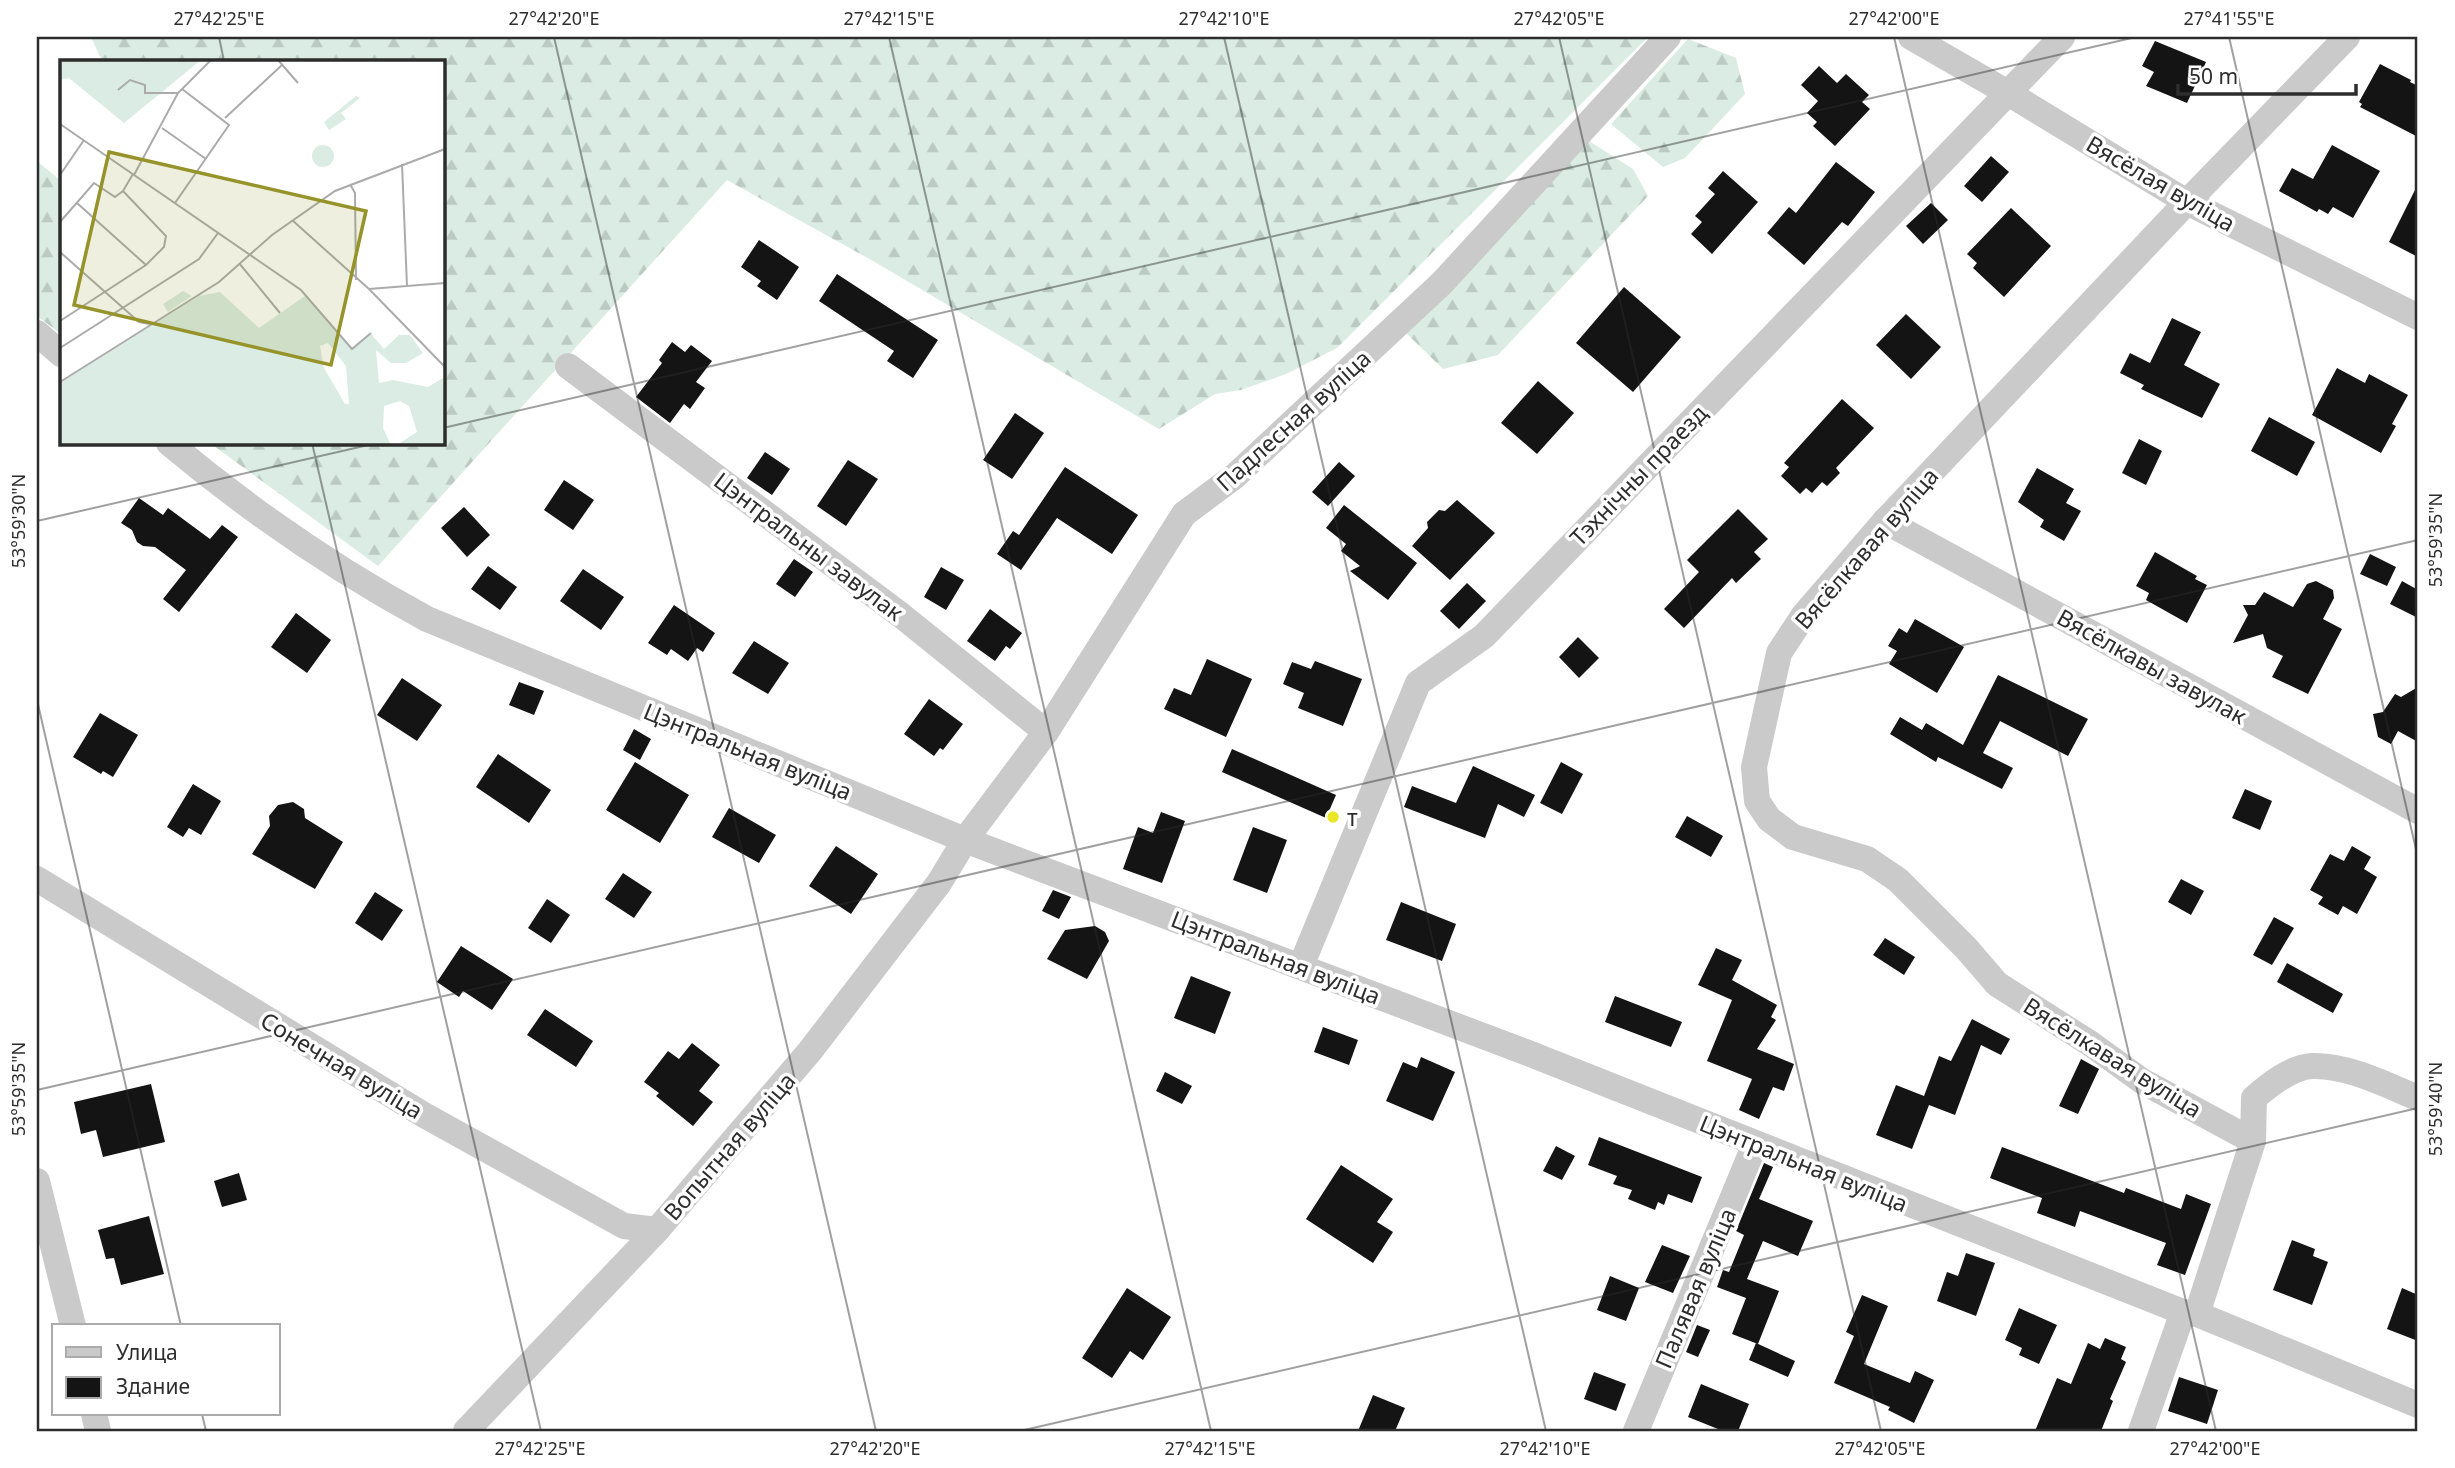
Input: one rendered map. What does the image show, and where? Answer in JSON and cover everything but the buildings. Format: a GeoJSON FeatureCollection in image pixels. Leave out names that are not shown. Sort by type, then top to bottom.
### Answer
{"type":"FeatureCollection","features":[{"type":"Feature","properties":{"kind":"street","name":"Падлесная вуліца"},"geometry":{"type":"LineString","coordinates":[[965,840],[1046,732],[1184,514],[1235,476],[1442,282],[1668,37]]}},
{"type":"Feature","properties":{"kind":"street","name":"Вясёлая вуліца"},"geometry":{"type":"LineString","coordinates":[[1911,37],[2187,201],[2418,317]]}},
{"type":"Feature","properties":{"kind":"street","name":"Тэхнічны праезд"},"geometry":{"type":"LineString","coordinates":[[1301,966],[1418,683],[1440,670],[1483,636],[2062,37]]}},
{"type":"Feature","properties":{"kind":"street","name":"Вясёлкавая вуліца"},"geometry":{"type":"LineString","coordinates":[[2253,1142],[2143,1081],[1997,984],[1898,880],[1867,859],[1793,838],[1769,819],[1757,801],[1754,767],[1779,653],[1804,615],[1885,521],[2187,201],[2347,37]]}},
{"type":"Feature","properties":{"kind":"street"},"geometry":{"type":"LineString","coordinates":[[37,333],[60,353]]}},
{"type":"Feature","properties":{"kind":"street","name":"Цэнтральны завулак"},"geometry":{"type":"LineString","coordinates":[[568,366],[902,616],[1046,732]]}},
{"type":"Feature","properties":{"kind":"street","name":"Цэнтральная вуліца"},"geometry":{"type":"LineString","coordinates":[[170,444],[213,480],[372,590],[427,619],[965,840],[1301,966],[2190,1313],[2418,1405]]}},
{"type":"Feature","properties":{"kind":"street","name":"Вясёлкавы завулак"},"geometry":{"type":"LineString","coordinates":[[1885,521],[2418,811]]}},
{"type":"Feature","properties":{"kind":"street","name":"Вопытная вуліца"},"geometry":{"type":"LineString","coordinates":[[466,1431],[657,1230],[810,1051],[939,883],[965,840]]}},
{"type":"Feature","properties":{"kind":"street","name":"Сонечная вуліца"},"geometry":{"type":"LineString","coordinates":[[37,879],[424,1115],[624,1226],[657,1230]]}},
{"type":"Feature","properties":{"kind":"street"},"geometry":{"type":"LineString","coordinates":[[2141,1431],[2190,1313],[2253,1142],[2254,1098],[2269,1084],[2310,1066],[2346,1071],[2418,1098]]}},
{"type":"Feature","properties":{"kind":"street","name":"Палявая вуліца"},"geometry":{"type":"LineString","coordinates":[[1636,1431],[1755,1144]]}},
{"type":"Feature","properties":{"kind":"street"},"geometry":{"type":"LineString","coordinates":[[37,1181],[73,1324]]}},
{"type":"Feature","properties":{"kind":"green space"},"geometry":{"type":"Polygon","coordinates":[[[91,37],[1648,37],[1337,348],[1286,374],[1241,390],[1215,394],[1159,429],[873,261],[727,180],[378,566],[211,444],[444,444],[444,60],[102,60],[91,37]]]}},
{"type":"Feature","properties":{"kind":"green space"},"geometry":{"type":"Polygon","coordinates":[[[1688,39],[1736,58],[1745,94],[1685,158],[1663,167],[1611,124],[1688,39]]]}},
{"type":"Feature","properties":{"kind":"green space"},"geometry":{"type":"Polygon","coordinates":[[[1589,141],[1633,169],[1648,196],[1498,355],[1443,369],[1404,331],[1589,141]]]}},
{"type":"Feature","properties":{"kind":"green space"},"geometry":{"type":"Polygon","coordinates":[[[37,161],[60,180],[60,333],[37,316],[37,161]]]}},
{"type":"Feature","properties":{"kind":"place","name":"т"},"geometry":{"type":"Point","coordinates":[1333,817]}}]}
